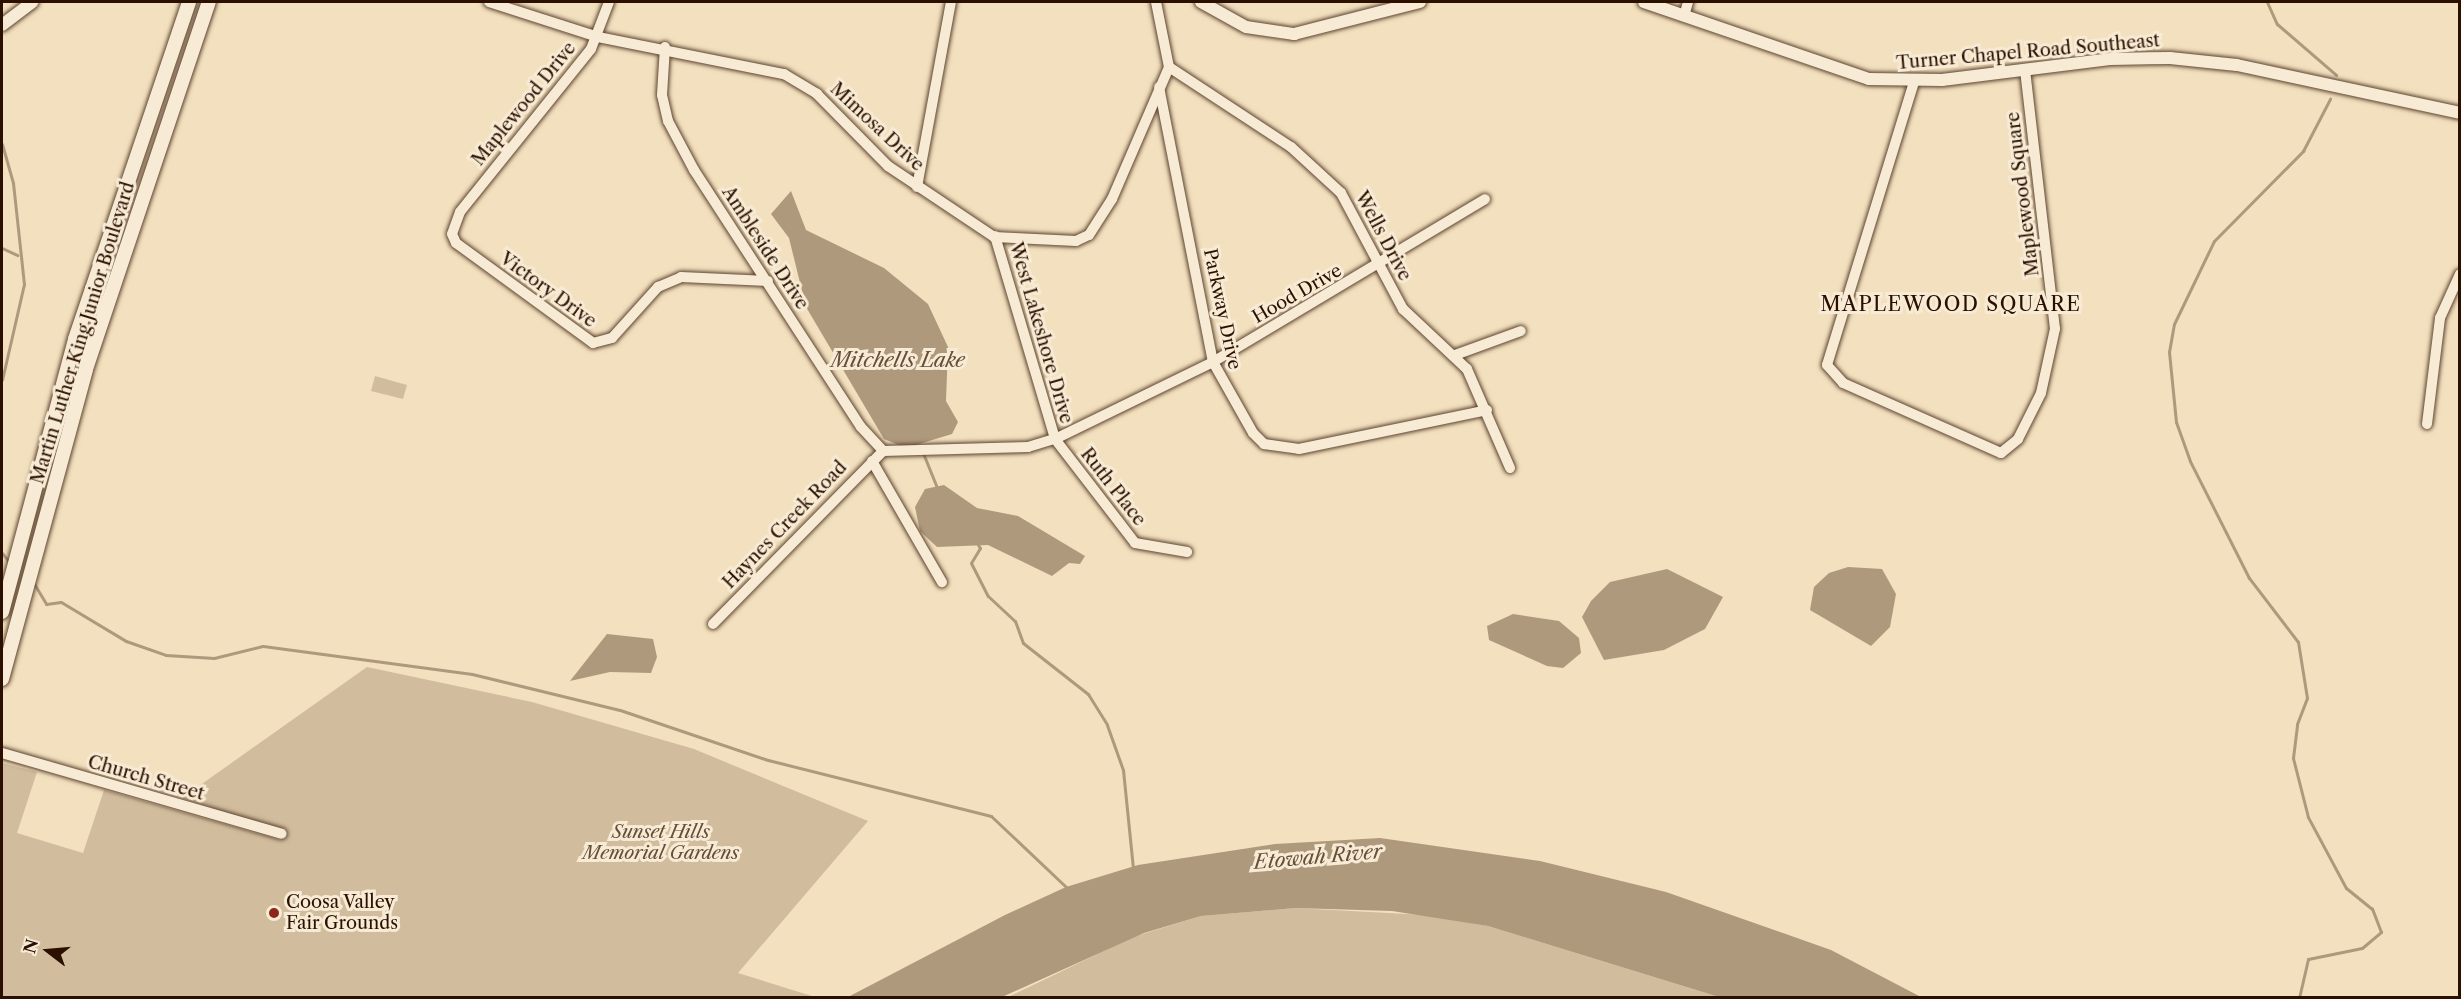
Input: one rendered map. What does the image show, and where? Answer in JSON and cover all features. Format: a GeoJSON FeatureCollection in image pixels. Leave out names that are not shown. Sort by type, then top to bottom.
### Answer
{"type":"FeatureCollection","features":[{"type":"Feature","properties":{"kind":"main road","name":"Martin Luther King Junior Boulevard"},"geometry":{"type":"LineString","coordinates":[[2,612],[75,339],[189,2]]}},
{"type":"Feature","properties":{"kind":"main road","name":"Martin Luther King Junior Boulevard"},"geometry":{"type":"LineString","coordinates":[[2,679],[90,358],[209,2]]}},
{"type":"Feature","properties":{"kind":"street"},"geometry":{"type":"LineString","coordinates":[[2,25],[32,2]]}},
{"type":"Feature","properties":{"kind":"street","name":"Mimosa Drive"},"geometry":{"type":"LineString","coordinates":[[489,2],[598,37],[665,46],[784,74],[809,87],[917,187],[995,236],[1076,241],[1089,235],[1112,199],[1169,67]]}},
{"type":"Feature","properties":{"kind":"street","name":"Maplewood Drive"},"geometry":{"type":"LineString","coordinates":[[455,222],[598,37],[609,2]]}},
{"type":"Feature","properties":{"kind":"street"},"geometry":{"type":"LineString","coordinates":[[917,187],[951,2]]}},
{"type":"Feature","properties":{"kind":"street"},"geometry":{"type":"LineString","coordinates":[[1156,2],[1169,67]]}},
{"type":"Feature","properties":{"kind":"street"},"geometry":{"type":"LineString","coordinates":[[1201,2],[1235,22],[1283,34],[1320,31],[1420,2]]}},
{"type":"Feature","properties":{"kind":"street","name":"Turner Chapel Road Southeast"},"geometry":{"type":"LineString","coordinates":[[1644,2],[1678,10],[1837,72],[1914,81],[2120,59],[2202,61],[2460,113]]}},
{"type":"Feature","properties":{"kind":"street"},"geometry":{"type":"LineString","coordinates":[[1678,10],[1688,2]]}},
{"type":"Feature","properties":{"kind":"street","name":"Ambleside Drive"},"geometry":{"type":"LineString","coordinates":[[665,46],[662,95],[668,121],[861,427],[883,451]]}},
{"type":"Feature","properties":{"kind":"street","name":"Wells Drive"},"geometry":{"type":"LineString","coordinates":[[1169,67],[1267,130],[1319,170],[1341,193],[1378,265],[1409,316],[1455,355],[1487,410],[1510,468]]}},
{"type":"Feature","properties":{"kind":"street","name":"Maplewood Square"},"geometry":{"type":"LineString","coordinates":[[1914,81],[1827,365],[1843,383],[2001,453],[2019,439],[2041,393],[2055,329],[2025,70]]}},
{"type":"Feature","properties":{"kind":"street","name":"Parkway Drive"},"geometry":{"type":"LineString","coordinates":[[1159,87],[1213,362],[1253,433],[1279,448],[1299,449],[1487,410]]}},
{"type":"Feature","properties":{"kind":"street","name":"Hood Drive"},"geometry":{"type":"LineString","coordinates":[[883,451],[1028,447],[1055,439],[1213,362],[1485,199]]}},
{"type":"Feature","properties":{"kind":"street","name":"Victory Drive"},"geometry":{"type":"LineString","coordinates":[[455,222],[456,243],[593,343],[612,338],[658,287],[681,277],[768,281]]}},
{"type":"Feature","properties":{"kind":"street","name":"West Lakeshore Drive"},"geometry":{"type":"LineString","coordinates":[[995,236],[1055,439]]}},
{"type":"Feature","properties":{"kind":"street"},"geometry":{"type":"LineString","coordinates":[[2427,424],[2440,318],[2460,274]]}},
{"type":"Feature","properties":{"kind":"street"},"geometry":{"type":"LineString","coordinates":[[1455,355],[1521,332]]}},
{"type":"Feature","properties":{"kind":"street","name":"Ruth Place"},"geometry":{"type":"LineString","coordinates":[[1055,439],[1135,543],[1187,552]]}},
{"type":"Feature","properties":{"kind":"street","name":"Haynes Creek Road"},"geometry":{"type":"LineString","coordinates":[[713,624],[883,451]]}},
{"type":"Feature","properties":{"kind":"street"},"geometry":{"type":"LineString","coordinates":[[872,461],[942,582]]}},
{"type":"Feature","properties":{"kind":"street","name":"Church Street"},"geometry":{"type":"LineString","coordinates":[[2,753],[282,834]]}},
{"type":"Feature","properties":{"kind":"green space"},"geometry":{"type":"Polygon","coordinates":[[[375,376],[407,385],[403,399],[371,391],[375,376]]]}},
{"type":"Feature","properties":{"kind":"green space","name":"Sunset Hills Memorial Gardens"},"geometry":{"type":"Polygon","coordinates":[[[367,667],[532,702],[694,749],[868,821],[738,973],[815,997],[2,997],[2,763],[37,772],[17,833],[83,853],[104,790],[280,840],[287,832],[182,798],[367,667]]]}},
{"type":"Feature","properties":{"kind":"green space"},"geometry":{"type":"Polygon","coordinates":[[[1295,908],[1426,915],[1488,926],[1719,997],[1006,998],[1133,937],[1201,916],[1295,908]]]}},
{"type":"Feature","properties":{"kind":"water","name":"Mitchells Lake"},"geometry":{"type":"Polygon","coordinates":[[[791,191],[806,230],[884,268],[928,304],[948,347],[946,401],[958,422],[952,434],[906,448],[884,439],[806,307],[789,238],[771,214],[791,191]]]}},
{"type":"Feature","properties":{"kind":"water"},"geometry":{"type":"Polygon","coordinates":[[[944,485],[977,508],[1018,516],[1085,556],[1080,564],[1069,563],[1052,576],[988,545],[937,547],[920,531],[915,507],[925,489],[944,485]]]}},
{"type":"Feature","properties":{"kind":"water"},"geometry":{"type":"Polygon","coordinates":[[[1848,567],[1882,569],[1896,594],[1890,627],[1871,646],[1810,610],[1814,587],[1829,573],[1848,567]]]}},
{"type":"Feature","properties":{"kind":"water"},"geometry":{"type":"Polygon","coordinates":[[[1667,569],[1723,597],[1705,629],[1664,650],[1604,660],[1582,617],[1591,601],[1610,582],[1667,569]]]}},
{"type":"Feature","properties":{"kind":"water"},"geometry":{"type":"Polygon","coordinates":[[[1513,614],[1559,621],[1579,638],[1581,653],[1563,668],[1547,666],[1489,640],[1487,626],[1513,614]]]}},
{"type":"Feature","properties":{"kind":"water"},"geometry":{"type":"Polygon","coordinates":[[[607,634],[653,639],[657,657],[651,673],[610,672],[570,681],[607,634]]]}},
{"type":"Feature","properties":{"kind":"water","name":"Etowah River"},"geometry":{"type":"Polygon","coordinates":[[[1380,838],[1540,861],[1666,892],[1831,950],[1921,997],[1719,997],[1488,926],[1392,911],[1295,908],[1201,916],[1144,933],[1002,997],[848,997],[1005,915],[1066,887],[1138,865],[1275,844],[1380,838]]]}},
{"type":"Feature","properties":{"kind":"waterway"},"geometry":{"type":"LineString","coordinates":[[2267,2],[2277,24],[2336,75]]}},
{"type":"Feature","properties":{"kind":"waterway"},"geometry":{"type":"LineString","coordinates":[[2299,998],[2308,959],[2362,948],[2381,932],[2372,909],[2346,888],[2308,817],[2293,758],[2297,724],[2307,698],[2298,642],[2249,578],[2190,461],[2176,422],[2169,352],[2174,324],[2214,241],[2303,151],[2330,99]]}},
{"type":"Feature","properties":{"kind":"waterway"},"geometry":{"type":"LineString","coordinates":[[2,144],[13,183],[24,284],[2,380]]}},
{"type":"Feature","properties":{"kind":"waterway"},"geometry":{"type":"LineString","coordinates":[[2,248],[17,255]]}},
{"type":"Feature","properties":{"kind":"waterway"},"geometry":{"type":"LineString","coordinates":[[923,453],[936,485]]}},
{"type":"Feature","properties":{"kind":"waterway"},"geometry":{"type":"LineString","coordinates":[[977,543],[980,548],[971,563],[988,596],[1015,621],[1023,643],[1088,694],[1107,725],[1123,770],[1133,868]]}},
{"type":"Feature","properties":{"kind":"waterway"},"geometry":{"type":"LineString","coordinates":[[2,553],[10,563]]}},
{"type":"Feature","properties":{"kind":"waterway"},"geometry":{"type":"LineString","coordinates":[[33,582],[46,604],[61,602],[126,641],[166,655],[214,658],[263,646],[472,674],[620,710],[768,760],[991,816],[1066,887]]}},
{"type":"Feature","properties":{"kind":"place","name":"Coosa Valley Fair Grounds"},"geometry":{"type":"Point","coordinates":[274,913]}},
{"type":"Feature","properties":{"kind":"district","name":"MAPLEWOOD SQUARE"},"geometry":{"type":"Point","coordinates":[1951,304]}}]}
